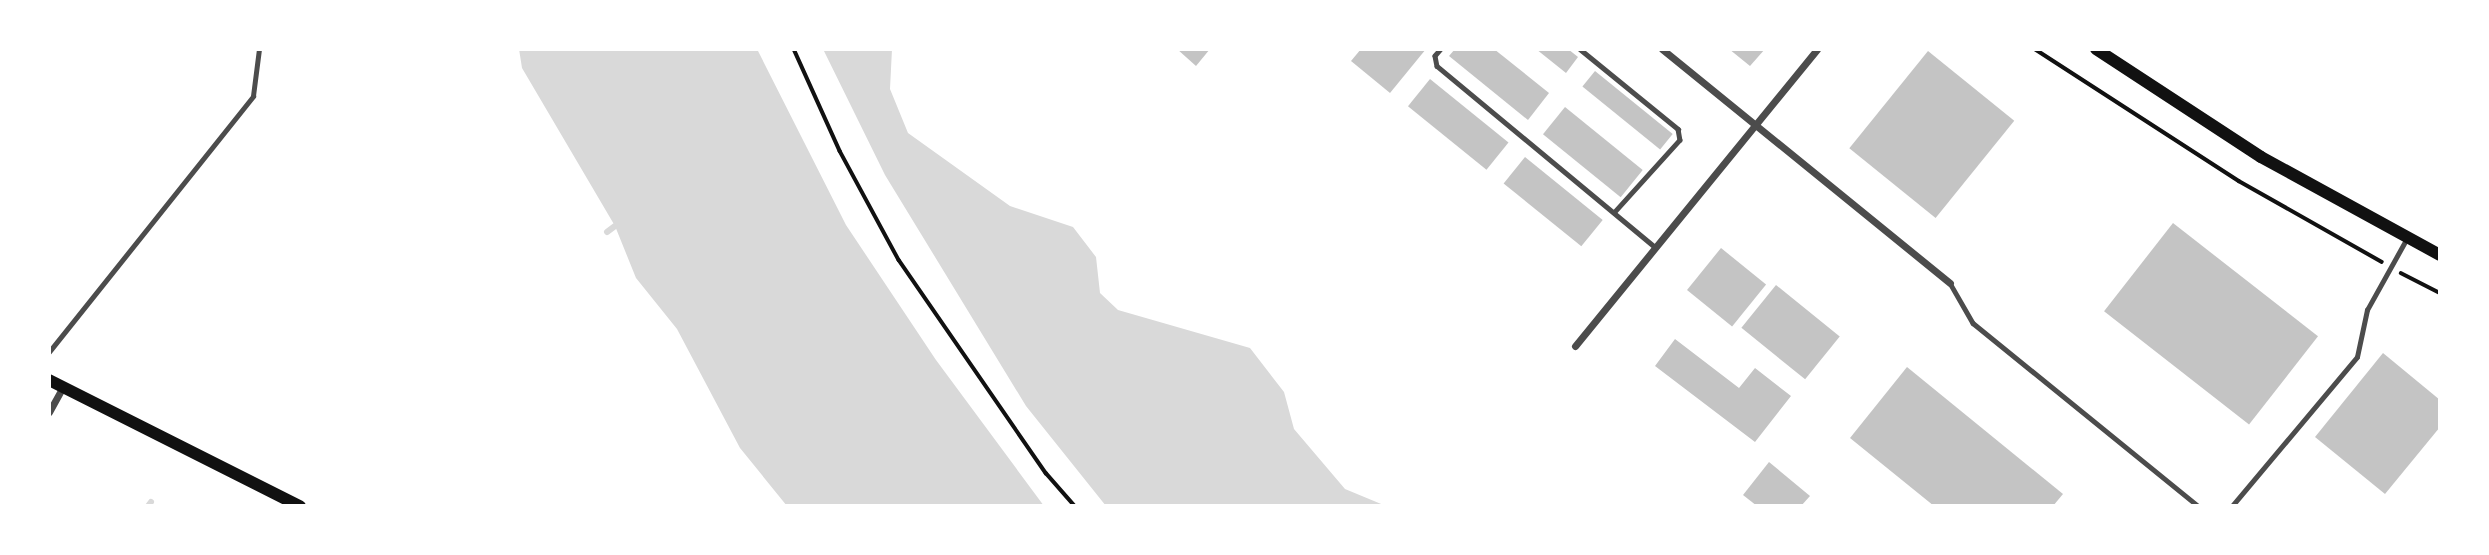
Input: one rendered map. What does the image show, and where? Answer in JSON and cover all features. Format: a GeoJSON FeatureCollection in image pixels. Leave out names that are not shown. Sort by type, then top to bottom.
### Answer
{"type":"FeatureCollection","features":[{"type":"Feature","properties":{"kind":"main road"},"geometry":{"type":"LineString","coordinates":[[2096,49],[2261,157],[2440,255]]}},
{"type":"Feature","properties":{"kind":"main road"},"geometry":{"type":"LineString","coordinates":[[49,380],[300,506]]}},
{"type":"Feature","properties":{"kind":"street"},"geometry":{"type":"LineString","coordinates":[[1662,49],[1950,283]]}},
{"type":"Feature","properties":{"kind":"street"},"geometry":{"type":"LineString","coordinates":[[1575,346],[1817,49]]}},
{"type":"Feature","properties":{"kind":"street"},"geometry":{"type":"LineString","coordinates":[[49,412],[63,387]]}},
{"type":"Feature","properties":{"kind":"lane"},"geometry":{"type":"LineString","coordinates":[[49,352],[253,96],[259,49]]}},
{"type":"Feature","properties":{"kind":"lane"},"geometry":{"type":"LineString","coordinates":[[1441,49],[1435,57],[1437,66],[1656,247]]}},
{"type":"Feature","properties":{"kind":"lane"},"geometry":{"type":"LineString","coordinates":[[1580,49],[1678,129],[1680,140],[1614,214]]}},
{"type":"Feature","properties":{"kind":"lane"},"geometry":{"type":"LineString","coordinates":[[2232,506],[2357,357],[2367,310],[2389,266],[2407,238]]}},
{"type":"Feature","properties":{"kind":"lane"},"geometry":{"type":"LineString","coordinates":[[1950,283],[1973,323],[2197,506]]}},
{"type":"Feature","properties":{"kind":"path"},"geometry":{"type":"LineString","coordinates":[[794,49],[840,151],[899,260],[1046,473],[1075,506]]}},
{"type":"Feature","properties":{"kind":"path"},"geometry":{"type":"LineString","coordinates":[[2035,49],[2239,181],[2440,293]]}},
{"type":"Feature","properties":{"kind":"shaded area"},"geometry":{"type":"Polygon","coordinates":[[[519,49],[757,49],[846,225],[936,360],[1044,506],[787,506],[740,448],[677,329],[636,278],[615,226],[522,68],[519,49]]]}},
{"type":"Feature","properties":{"kind":"shaded area"},"geometry":{"type":"Polygon","coordinates":[[[823,49],[892,49],[890,89],[908,133],[1010,206],[1073,227],[1096,257],[1100,293],[1118,310],[1250,348],[1284,392],[1294,429],[1345,489],[1386,506],[1106,506],[1026,406],[885,175],[823,49]]]}},
{"type":"Feature","properties":{"kind":"building"},"geometry":{"type":"Polygon","coordinates":[[[1177,49],[1210,49],[1196,66],[1177,49]]]}},
{"type":"Feature","properties":{"kind":"building"},"geometry":{"type":"Polygon","coordinates":[[[1361,49],[1426,49],[1390,93],[1351,61],[1361,49]]]}},
{"type":"Feature","properties":{"kind":"building"},"geometry":{"type":"Polygon","coordinates":[[[1455,49],[1494,49],[1549,93],[1528,120],[1449,56],[1455,49]]]}},
{"type":"Feature","properties":{"kind":"building"},"geometry":{"type":"Polygon","coordinates":[[[1536,49],[1568,49],[1578,57],[1566,73],[1536,49]]]}},
{"type":"Feature","properties":{"kind":"building"},"geometry":{"type":"Polygon","coordinates":[[[1729,49],[1765,49],[1750,66],[1729,49]]]}},
{"type":"Feature","properties":{"kind":"building"},"geometry":{"type":"Polygon","coordinates":[[[1928,51],[2014,121],[1936,218],[1849,148],[1928,51]]]}},
{"type":"Feature","properties":{"kind":"building"},"geometry":{"type":"Polygon","coordinates":[[[1595,71],[1673,134],[1660,149],[1582,87],[1595,71]]]}},
{"type":"Feature","properties":{"kind":"building"},"geometry":{"type":"Polygon","coordinates":[[[1430,79],[1508,143],[1486,170],[1408,106],[1430,79]]]}},
{"type":"Feature","properties":{"kind":"building"},"geometry":{"type":"Polygon","coordinates":[[[1565,107],[1643,170],[1621,197],[1543,134],[1565,107]]]}},
{"type":"Feature","properties":{"kind":"building"},"geometry":{"type":"Polygon","coordinates":[[[1525,157],[1603,220],[1581,246],[1504,183],[1525,157]]]}},
{"type":"Feature","properties":{"kind":"building"},"geometry":{"type":"Polygon","coordinates":[[[2173,223],[2318,336],[2249,425],[2104,311],[2173,223]]]}},
{"type":"Feature","properties":{"kind":"building"},"geometry":{"type":"Polygon","coordinates":[[[1721,248],[1766,285],[1732,326],[1687,290],[1721,248]]]}},
{"type":"Feature","properties":{"kind":"building"},"geometry":{"type":"Polygon","coordinates":[[[1776,285],[1840,337],[1805,379],[1741,328],[1776,285]]]}},
{"type":"Feature","properties":{"kind":"building"},"geometry":{"type":"Polygon","coordinates":[[[1675,339],[1739,388],[1755,368],[1791,396],[1755,442],[1655,366],[1675,339]]]}},
{"type":"Feature","properties":{"kind":"building"},"geometry":{"type":"Polygon","coordinates":[[[2383,353],[2440,400],[2440,427],[2385,494],[2315,437],[2383,353]]]}},
{"type":"Feature","properties":{"kind":"building"},"geometry":{"type":"Polygon","coordinates":[[[1907,367],[2063,494],[2053,506],[1934,506],[1850,438],[1907,367]]]}},
{"type":"Feature","properties":{"kind":"building"},"geometry":{"type":"Polygon","coordinates":[[[1769,462],[1810,496],[1801,506],[1757,506],[1743,495],[1769,462]]]}},
{"type":"Feature","properties":{"kind":"waterway"},"geometry":{"type":"LineString","coordinates":[[607,232],[615,226]]}},
{"type":"Feature","properties":{"kind":"waterway"},"geometry":{"type":"LineString","coordinates":[[148,506],[151,502]]}}]}
